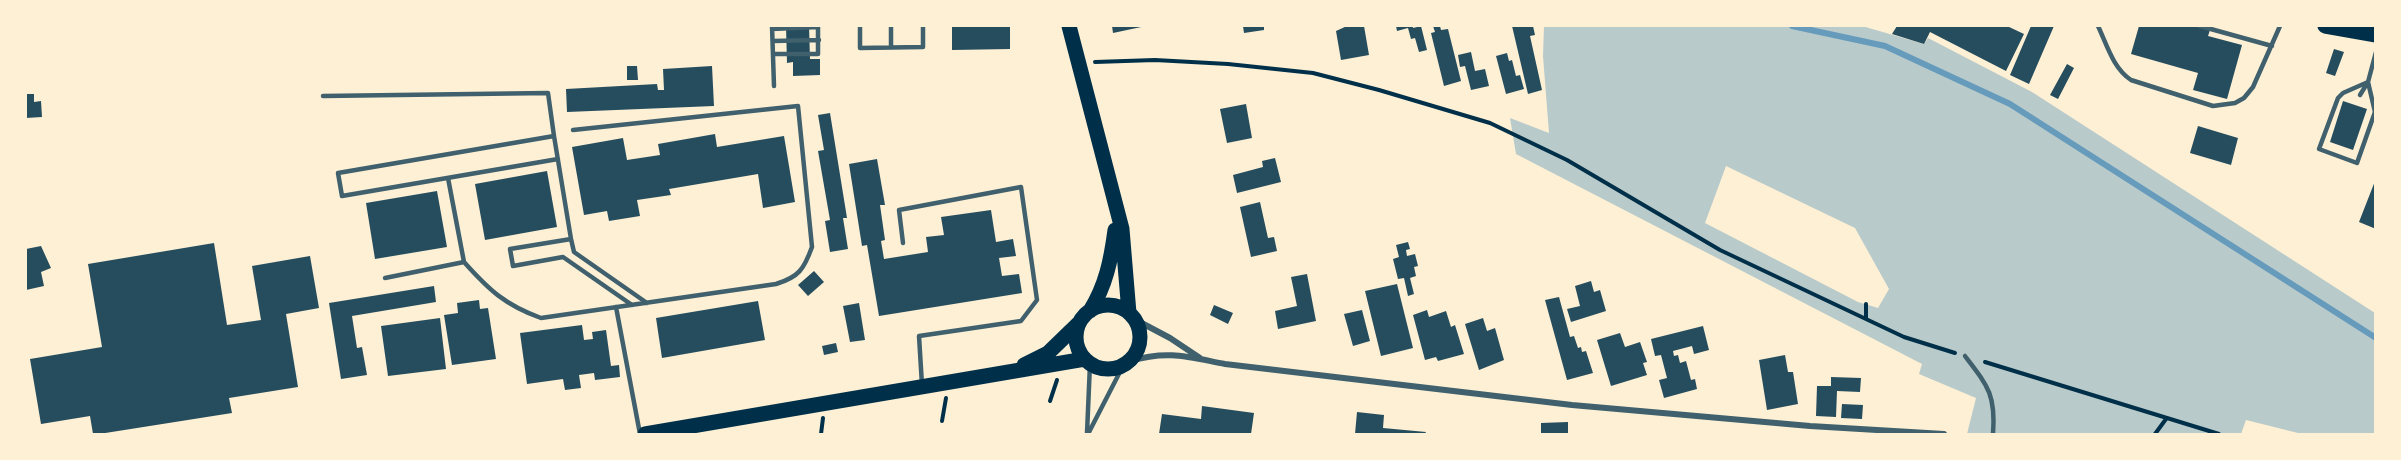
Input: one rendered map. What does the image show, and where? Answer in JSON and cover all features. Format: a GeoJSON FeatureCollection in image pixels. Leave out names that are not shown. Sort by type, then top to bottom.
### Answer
{"type":"FeatureCollection","features":[{"type":"Feature","properties":{"kind":"main road"},"geometry":{"type":"LineString","coordinates":[[645,435],[1088,361],[1106,369],[1126,363],[1137,352],[1140,330],[1132,316],[1122,229],[1070,26]]}},
{"type":"Feature","properties":{"kind":"main road"},"geometry":{"type":"LineString","coordinates":[[2325,26],[2376,35]]}},
{"type":"Feature","properties":{"kind":"main road"},"geometry":{"type":"LineString","coordinates":[[1005,374],[1048,353],[1090,311],[1101,294],[1106,280],[1118,212]]}},
{"type":"Feature","properties":{"kind":"main road"},"geometry":{"type":"LineString","coordinates":[[1090,311],[1100,306],[1110,305],[1120,307],[1132,316]]}},
{"type":"Feature","properties":{"kind":"main road"},"geometry":{"type":"LineString","coordinates":[[1080,323],[1077,342],[1088,361]]}},
{"type":"Feature","properties":{"kind":"street"},"geometry":{"type":"LineString","coordinates":[[1132,316],[1203,360]]}},
{"type":"Feature","properties":{"kind":"street"},"geometry":{"type":"LineString","coordinates":[[1126,363],[1154,354],[1168,354],[1572,405],[1810,426],[1944,435]]}},
{"type":"Feature","properties":{"kind":"lane"},"geometry":{"type":"LineString","coordinates":[[773,54],[818,54],[818,26],[772,27],[774,86]]}},
{"type":"Feature","properties":{"kind":"lane"},"geometry":{"type":"LineString","coordinates":[[860,26],[860,48],[923,47],[923,26]]}},
{"type":"Feature","properties":{"kind":"lane"},"geometry":{"type":"LineString","coordinates":[[891,26],[891,48]]}},
{"type":"Feature","properties":{"kind":"lane"},"geometry":{"type":"LineString","coordinates":[[2098,26],[2117,68],[2123,75],[2131,80],[2213,106],[2235,103],[2244,98],[2253,87],[2280,26]]}},
{"type":"Feature","properties":{"kind":"lane"},"geometry":{"type":"LineString","coordinates":[[2200,26],[2272,46]]}},
{"type":"Feature","properties":{"kind":"lane"},"geometry":{"type":"LineString","coordinates":[[773,40],[819,40]]}},
{"type":"Feature","properties":{"kind":"lane"},"geometry":{"type":"LineString","coordinates":[[2360,96],[2368,82],[2376,52]]}},
{"type":"Feature","properties":{"kind":"lane"},"geometry":{"type":"LineString","coordinates":[[2368,82],[2375,112],[2357,163],[2319,149],[2338,98],[2368,82]]}},
{"type":"Feature","properties":{"kind":"lane"},"geometry":{"type":"LineString","coordinates":[[323,96],[548,93],[574,252],[647,303]]}},
{"type":"Feature","properties":{"kind":"lane"},"geometry":{"type":"LineString","coordinates":[[448,178],[464,262],[499,298],[520,310],[542,318],[776,284],[792,279],[805,265],[812,247],[798,106],[573,130]]}},
{"type":"Feature","properties":{"kind":"lane"},"geometry":{"type":"LineString","coordinates":[[554,136],[338,172],[342,196],[558,159]]}},
{"type":"Feature","properties":{"kind":"lane"},"geometry":{"type":"LineString","coordinates":[[903,243],[898,210],[1021,187],[1037,300],[1021,321],[918,336],[922,388]]}},
{"type":"Feature","properties":{"kind":"lane"},"geometry":{"type":"LineString","coordinates":[[571,239],[510,249],[513,266],[563,257],[632,305]]}},
{"type":"Feature","properties":{"kind":"lane"},"geometry":{"type":"LineString","coordinates":[[385,278],[464,262]]}},
{"type":"Feature","properties":{"kind":"lane"},"geometry":{"type":"LineString","coordinates":[[616,307],[640,435]]}},
{"type":"Feature","properties":{"kind":"lane"},"geometry":{"type":"LineString","coordinates":[[1965,356],[1989,388],[1995,418],[1994,435]]}},
{"type":"Feature","properties":{"kind":"lane"},"geometry":{"type":"LineString","coordinates":[[1087,435],[1088,361]]}},
{"type":"Feature","properties":{"kind":"lane"},"geometry":{"type":"LineString","coordinates":[[1087,435],[1126,363]]}},
{"type":"Feature","properties":{"kind":"lane"},"geometry":{"type":"LineString","coordinates":[[1810,426],[1812,435]]}},
{"type":"Feature","properties":{"kind":"path"},"geometry":{"type":"LineString","coordinates":[[1079,63],[1155,60],[1228,64],[1313,73],[1490,123],[1567,160],[1720,250],[1904,337],[2219,435]]}},
{"type":"Feature","properties":{"kind":"path"},"geometry":{"type":"LineString","coordinates":[[1866,304],[1866,319]]}},
{"type":"Feature","properties":{"kind":"path"},"geometry":{"type":"LineString","coordinates":[[1050,401],[1058,376]]}},
{"type":"Feature","properties":{"kind":"path"},"geometry":{"type":"LineString","coordinates":[[942,422],[946,394]]}},
{"type":"Feature","properties":{"kind":"path"},"geometry":{"type":"LineString","coordinates":[[821,435],[824,418]]}},
{"type":"Feature","properties":{"kind":"path"},"geometry":{"type":"LineString","coordinates":[[2155,435],[2166,418]]}},
{"type":"Feature","properties":{"kind":"shaded area"},"geometry":{"type":"Polygon","coordinates":[[[1544,26],[1862,26],[1924,44],[1928,38],[2032,92],[2375,313],[2375,434],[2302,434],[2246,420],[2241,434],[1967,434],[1976,398],[1919,374],[1922,364],[1516,154],[1510,118],[1549,133],[1543,56],[1544,26]],[[1726,166],[1705,223],[1858,302],[1878,308],[1889,289],[1855,228],[1726,166]]]}},
{"type":"Feature","properties":{"kind":"building"},"geometry":{"type":"Polygon","coordinates":[[[786,26],[809,26],[810,59],[820,59],[820,75],[793,76],[793,62],[787,63],[786,26]]]}},
{"type":"Feature","properties":{"kind":"building"},"geometry":{"type":"Polygon","coordinates":[[[952,26],[1010,26],[1010,49],[952,50],[952,26]]]}},
{"type":"Feature","properties":{"kind":"building"},"geometry":{"type":"Polygon","coordinates":[[[1112,26],[1146,26],[1113,33],[1112,26]]]}},
{"type":"Feature","properties":{"kind":"building"},"geometry":{"type":"Polygon","coordinates":[[[1243,26],[1264,26],[1264,30],[1244,33],[1243,26]]]}},
{"type":"Feature","properties":{"kind":"building"},"geometry":{"type":"Polygon","coordinates":[[[1347,26],[1364,26],[1369,55],[1341,60],[1336,31],[1347,26]]]}},
{"type":"Feature","properties":{"kind":"building"},"geometry":{"type":"Polygon","coordinates":[[[1396,26],[1413,26],[1413,28],[1421,26],[1427,50],[1419,52],[1415,38],[1411,39],[1408,28],[1397,31],[1396,26]]]}},
{"type":"Feature","properties":{"kind":"building"},"geometry":{"type":"Polygon","coordinates":[[[1433,26],[1440,26],[1441,30],[1448,29],[1461,81],[1444,86],[1431,33],[1435,32],[1433,26]]]}},
{"type":"Feature","properties":{"kind":"building"},"geometry":{"type":"Polygon","coordinates":[[[1512,26],[1533,26],[1535,35],[1530,36],[1542,90],[1528,94],[1512,26]]]}},
{"type":"Feature","properties":{"kind":"building"},"geometry":{"type":"Polygon","coordinates":[[[1897,26],[2007,26],[2024,34],[2006,71],[1930,32],[1924,44],[1892,34],[1897,26]]]}},
{"type":"Feature","properties":{"kind":"building"},"geometry":{"type":"Polygon","coordinates":[[[2031,26],[2054,26],[2029,84],[2010,75],[2031,26]]]}},
{"type":"Feature","properties":{"kind":"building"},"geometry":{"type":"Polygon","coordinates":[[[2139,26],[2194,26],[2210,30],[2208,36],[2242,45],[2227,99],[2193,90],[2198,73],[2131,54],[2139,26]]]}},
{"type":"Feature","properties":{"kind":"building"},"geometry":{"type":"Polygon","coordinates":[[[2334,49],[2344,52],[2335,76],[2326,73],[2334,49]]]}},
{"type":"Feature","properties":{"kind":"building"},"geometry":{"type":"Polygon","coordinates":[[[1471,52],[1475,71],[1485,69],[1489,86],[1471,90],[1465,66],[1460,67],[1458,55],[1471,52]]]}},
{"type":"Feature","properties":{"kind":"building"},"geometry":{"type":"Polygon","coordinates":[[[1507,53],[1509,61],[1512,60],[1516,76],[1520,75],[1524,89],[1506,94],[1496,56],[1507,53]]]}},
{"type":"Feature","properties":{"kind":"building"},"geometry":{"type":"Polygon","coordinates":[[[2067,64],[2074,68],[2058,99],[2050,95],[2067,64]]]}},
{"type":"Feature","properties":{"kind":"building"},"geometry":{"type":"Polygon","coordinates":[[[627,66],[637,66],[638,80],[627,80],[627,66]]]}},
{"type":"Feature","properties":{"kind":"building"},"geometry":{"type":"Polygon","coordinates":[[[712,66],[714,106],[567,112],[566,89],[657,84],[658,90],[664,90],[663,69],[712,66]]]}},
{"type":"Feature","properties":{"kind":"building"},"geometry":{"type":"Polygon","coordinates":[[[26,94],[34,94],[34,102],[41,101],[42,117],[26,118],[26,94]]]}},
{"type":"Feature","properties":{"kind":"building"},"geometry":{"type":"Polygon","coordinates":[[[2343,101],[2367,109],[2353,150],[2330,142],[2343,101]]]}},
{"type":"Feature","properties":{"kind":"building"},"geometry":{"type":"Polygon","coordinates":[[[1246,104],[1252,138],[1227,143],[1220,109],[1246,104]]]}},
{"type":"Feature","properties":{"kind":"building"},"geometry":{"type":"Polygon","coordinates":[[[830,113],[847,218],[843,218],[848,249],[830,252],[825,221],[830,220],[818,151],[824,150],[818,115],[830,113]]]}},
{"type":"Feature","properties":{"kind":"building"},"geometry":{"type":"Polygon","coordinates":[[[2198,126],[2238,138],[2231,165],[2190,153],[2198,126]]]}},
{"type":"Feature","properties":{"kind":"building"},"geometry":{"type":"Polygon","coordinates":[[[715,134],[717,147],[784,136],[795,202],[763,208],[758,174],[669,189],[671,195],[637,200],[640,216],[609,221],[607,211],[584,215],[572,147],[623,138],[627,160],[660,155],[658,144],[715,134]]]}},
{"type":"Feature","properties":{"kind":"building"},"geometry":{"type":"Polygon","coordinates":[[[1275,158],[1281,182],[1237,193],[1233,175],[1263,167],[1262,161],[1275,158]]]}},
{"type":"Feature","properties":{"kind":"building"},"geometry":{"type":"Polygon","coordinates":[[[877,159],[885,205],[880,205],[885,240],[881,241],[884,259],[928,252],[926,237],[944,235],[941,217],[991,210],[996,242],[1013,239],[1016,256],[999,258],[1002,276],[1019,274],[1022,293],[879,316],[867,245],[862,246],[849,164],[877,159]]]}},
{"type":"Feature","properties":{"kind":"building"},"geometry":{"type":"Polygon","coordinates":[[[547,171],[557,227],[485,240],[475,184],[547,171]]]}},
{"type":"Feature","properties":{"kind":"building"},"geometry":{"type":"Polygon","coordinates":[[[2376,181],[2376,229],[2359,222],[2376,181]]]}},
{"type":"Feature","properties":{"kind":"building"},"geometry":{"type":"Polygon","coordinates":[[[437,191],[447,247],[375,259],[366,203],[437,191]]]}},
{"type":"Feature","properties":{"kind":"building"},"geometry":{"type":"Polygon","coordinates":[[[1260,202],[1268,238],[1274,237],[1277,251],[1251,257],[1240,207],[1260,202]]]}},
{"type":"Feature","properties":{"kind":"building"},"geometry":{"type":"Polygon","coordinates":[[[1408,242],[1410,249],[1406,250],[1407,256],[1415,254],[1418,266],[1414,267],[1416,276],[1410,278],[1414,294],[1408,296],[1404,278],[1398,279],[1393,259],[1399,257],[1396,245],[1408,242]]]}},
{"type":"Feature","properties":{"kind":"building"},"geometry":{"type":"Polygon","coordinates":[[[214,243],[227,325],[261,320],[252,266],[310,256],[319,308],[286,314],[298,387],[229,398],[232,413],[99,434],[93,434],[90,416],[41,424],[30,359],[102,347],[88,264],[214,243]]]}},
{"type":"Feature","properties":{"kind":"building"},"geometry":{"type":"Polygon","coordinates":[[[41,246],[51,268],[41,272],[44,286],[26,290],[26,249],[41,246]]]}},
{"type":"Feature","properties":{"kind":"building"},"geometry":{"type":"Polygon","coordinates":[[[814,271],[824,282],[808,296],[798,285],[814,271]]]}},
{"type":"Feature","properties":{"kind":"building"},"geometry":{"type":"Polygon","coordinates":[[[1307,274],[1316,321],[1278,329],[1275,311],[1297,306],[1291,277],[1307,274]]]}},
{"type":"Feature","properties":{"kind":"building"},"geometry":{"type":"Polygon","coordinates":[[[1591,281],[1594,292],[1600,290],[1606,311],[1571,322],[1567,309],[1580,306],[1575,286],[1591,281]]]}},
{"type":"Feature","properties":{"kind":"building"},"geometry":{"type":"Polygon","coordinates":[[[1397,284],[1413,348],[1381,356],[1365,291],[1397,284]]]}},
{"type":"Feature","properties":{"kind":"building"},"geometry":{"type":"Polygon","coordinates":[[[434,286],[436,302],[352,316],[357,348],[362,347],[367,375],[341,379],[329,303],[434,286]]]}},
{"type":"Feature","properties":{"kind":"building"},"geometry":{"type":"Polygon","coordinates":[[[1559,297],[1570,337],[1574,336],[1582,352],[1586,351],[1593,373],[1567,380],[1545,300],[1559,297]]]}},
{"type":"Feature","properties":{"kind":"building"},"geometry":{"type":"Polygon","coordinates":[[[479,300],[480,309],[488,308],[496,359],[452,365],[444,315],[458,313],[457,303],[479,300]]]}},
{"type":"Feature","properties":{"kind":"building"},"geometry":{"type":"Polygon","coordinates":[[[758,301],[765,340],[662,358],[656,318],[758,301]]]}},
{"type":"Feature","properties":{"kind":"building"},"geometry":{"type":"Polygon","coordinates":[[[859,303],[865,340],[850,342],[843,306],[859,303]]]}},
{"type":"Feature","properties":{"kind":"building"},"geometry":{"type":"Polygon","coordinates":[[[1214,305],[1233,313],[1228,324],[1210,315],[1214,305]]]}},
{"type":"Feature","properties":{"kind":"building"},"geometry":{"type":"Polygon","coordinates":[[[1362,310],[1370,341],[1353,346],[1344,314],[1362,310]]]}},
{"type":"Feature","properties":{"kind":"building"},"geometry":{"type":"Polygon","coordinates":[[[1427,310],[1429,317],[1446,311],[1451,327],[1455,325],[1464,354],[1438,361],[1436,357],[1425,360],[1413,315],[1427,310]]]}},
{"type":"Feature","properties":{"kind":"building"},"geometry":{"type":"Polygon","coordinates":[[[440,318],[446,369],[388,376],[381,326],[440,318]]]}},
{"type":"Feature","properties":{"kind":"building"},"geometry":{"type":"Polygon","coordinates":[[[1483,318],[1487,331],[1495,328],[1504,360],[1479,370],[1465,324],[1483,318]]]}},
{"type":"Feature","properties":{"kind":"building"},"geometry":{"type":"Polygon","coordinates":[[[582,325],[584,340],[593,339],[592,332],[606,330],[611,366],[619,365],[620,377],[595,380],[594,373],[579,375],[581,388],[565,390],[563,379],[527,384],[520,333],[582,325]]]}},
{"type":"Feature","properties":{"kind":"building"},"geometry":{"type":"Polygon","coordinates":[[[1703,326],[1709,350],[1694,354],[1692,346],[1673,351],[1674,356],[1678,355],[1680,363],[1686,361],[1691,380],[1695,379],[1697,389],[1664,398],[1659,380],[1667,378],[1661,355],[1655,356],[1651,339],[1703,326]]]}},
{"type":"Feature","properties":{"kind":"building"},"geometry":{"type":"Polygon","coordinates":[[[1620,333],[1625,347],[1640,342],[1647,362],[1643,363],[1647,375],[1611,386],[1597,340],[1620,333]]]}},
{"type":"Feature","properties":{"kind":"building"},"geometry":{"type":"Polygon","coordinates":[[[836,343],[838,352],[824,355],[822,346],[836,343]]]}},
{"type":"Feature","properties":{"kind":"building"},"geometry":{"type":"Polygon","coordinates":[[[1785,355],[1788,372],[1793,372],[1798,404],[1767,410],[1759,360],[1785,355]]]}},
{"type":"Feature","properties":{"kind":"building"},"geometry":{"type":"Polygon","coordinates":[[[1831,377],[1861,378],[1860,392],[1837,391],[1836,417],[1816,416],[1817,386],[1831,386],[1831,377]]]}},
{"type":"Feature","properties":{"kind":"building"},"geometry":{"type":"Polygon","coordinates":[[[1842,404],[1863,405],[1862,419],[1841,418],[1842,404]]]}},
{"type":"Feature","properties":{"kind":"building"},"geometry":{"type":"Polygon","coordinates":[[[1202,406],[1254,413],[1251,434],[1159,434],[1162,414],[1201,419],[1202,406]]]}},
{"type":"Feature","properties":{"kind":"building"},"geometry":{"type":"Polygon","coordinates":[[[1357,412],[1384,415],[1383,428],[1426,432],[1425,434],[1355,434],[1357,412]]]}},
{"type":"Feature","properties":{"kind":"building"},"geometry":{"type":"Polygon","coordinates":[[[1568,422],[1568,434],[1541,434],[1541,423],[1568,422]]]}},
{"type":"Feature","properties":{"kind":"waterway"},"geometry":{"type":"LineString","coordinates":[[1792,26],[1885,46],[2010,104],[2376,338]]}}]}
